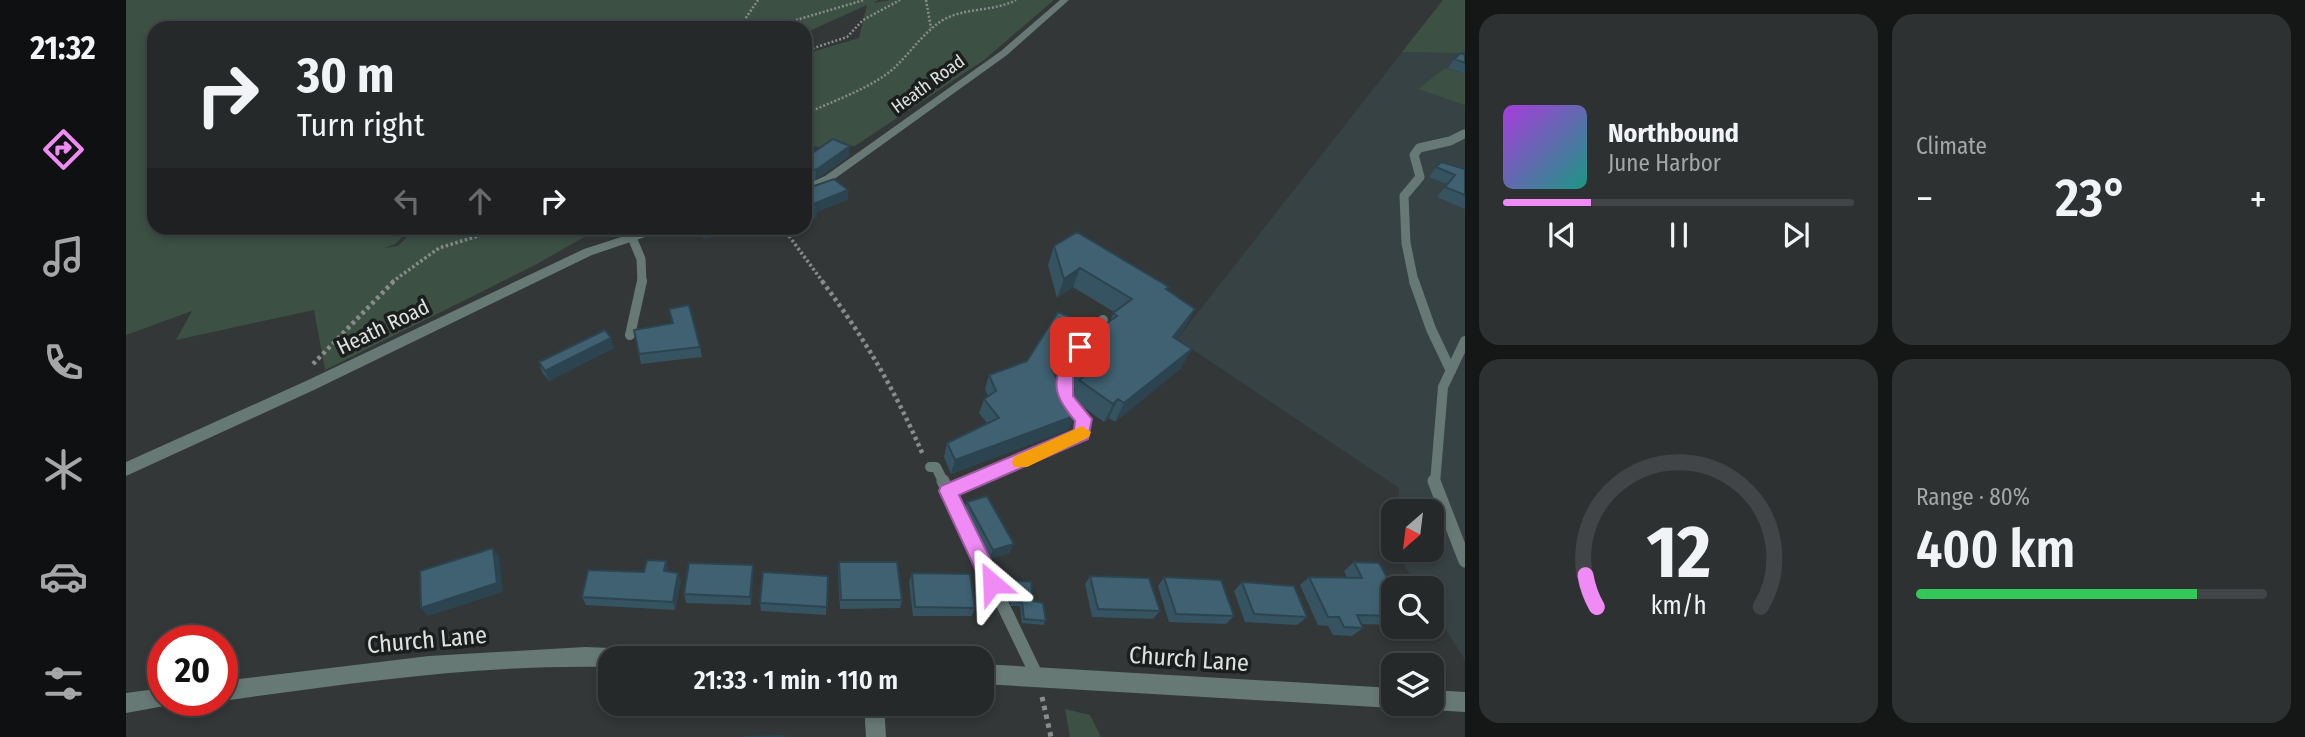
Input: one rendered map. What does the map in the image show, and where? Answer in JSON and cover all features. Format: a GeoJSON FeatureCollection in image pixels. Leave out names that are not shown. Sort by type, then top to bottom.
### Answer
{"type":"FeatureCollection","features":[{"type":"Feature","properties":{"kind":"street","name":"Heath Road"},"geometry":{"type":"LineString","coordinates":[[812,186],[829,178],[1004,53],[1065,0]]}},
{"type":"Feature","properties":{"kind":"street","name":"Heath Road"},"geometry":{"type":"LineString","coordinates":[[126,468],[311,384],[588,252],[631,235]]}},
{"type":"Feature","properties":{"kind":"street","name":"Church Lane"},"geometry":{"type":"LineString","coordinates":[[238,689],[431,663],[598,657]]}},
{"type":"Feature","properties":{"kind":"street","name":"Church Lane"},"geometry":{"type":"LineString","coordinates":[[994,674],[1381,697]]}},
{"type":"Feature","properties":{"kind":"street"},"geometry":{"type":"LineString","coordinates":[[126,703],[147,700]]}},
{"type":"Feature","properties":{"kind":"street"},"geometry":{"type":"LineString","coordinates":[[1444,701],[1465,702]]}},
{"type":"Feature","properties":{"kind":"street"},"geometry":{"type":"LineString","coordinates":[[875,716],[876,737]]}},
{"type":"Feature","properties":{"kind":"lane"},"geometry":{"type":"LineString","coordinates":[[1451,371],[1415,293],[1407,255],[1404,196],[1420,177],[1414,155],[1419,148],[1450,141],[1464,134]]}},
{"type":"Feature","properties":{"kind":"lane"},"geometry":{"type":"LineString","coordinates":[[630,335],[642,288],[643,266],[642,249],[631,235]]}},
{"type":"Feature","properties":{"kind":"lane"},"geometry":{"type":"LineString","coordinates":[[948,491],[1082,434],[1083,419],[1065,398],[1065,375],[1080,347],[1103,320]]}},
{"type":"Feature","properties":{"kind":"lane"},"geometry":{"type":"LineString","coordinates":[[1465,341],[1443,387],[1433,480],[1465,561]]}},
{"type":"Feature","properties":{"kind":"lane"},"geometry":{"type":"LineString","coordinates":[[930,467],[936,467],[1037,676]]}},
{"type":"Feature","properties":{"kind":"path"},"geometry":{"type":"LineString","coordinates":[[744,21],[758,0]]}},
{"type":"Feature","properties":{"kind":"path"},"geometry":{"type":"LineString","coordinates":[[793,21],[864,0]]}},
{"type":"Feature","properties":{"kind":"path"},"geometry":{"type":"LineString","coordinates":[[812,49],[849,36],[860,29],[863,20],[900,0]]}},
{"type":"Feature","properties":{"kind":"path"},"geometry":{"type":"LineString","coordinates":[[926,0],[931,29]]}},
{"type":"Feature","properties":{"kind":"path"},"geometry":{"type":"LineString","coordinates":[[812,111],[886,75],[894,63],[908,56],[923,33],[956,15],[1000,10],[1016,0]]}},
{"type":"Feature","properties":{"kind":"path"},"geometry":{"type":"LineString","coordinates":[[311,384],[312,366],[383,289],[439,248],[481,235]]}},
{"type":"Feature","properties":{"kind":"path"},"geometry":{"type":"LineString","coordinates":[[788,235],[866,340],[898,397],[930,467]]}},
{"type":"Feature","properties":{"kind":"path"},"geometry":{"type":"LineString","coordinates":[[1037,676],[1051,737]]}},
{"type":"Feature","properties":{"kind":"shaded area"},"geometry":{"type":"Polygon","coordinates":[[[1443,0],[1465,0],[1465,660],[1444,627],[1444,576],[1411,576],[1402,562],[1444,562],[1444,499],[1398,499],[1399,488],[1177,339],[1443,0]]]}},
{"type":"Feature","properties":{"kind":"green space"},"geometry":{"type":"Polygon","coordinates":[[[126,0],[878,0],[873,3],[890,0],[1054,0],[984,60],[855,146],[812,147],[812,52],[859,38],[867,5],[812,30],[812,21],[147,21],[147,235],[404,235],[395,244],[385,248],[398,246],[409,235],[588,235],[537,264],[325,370],[314,310],[176,340],[192,311],[126,335],[126,0]]]}},
{"type":"Feature","properties":{"kind":"green space"},"geometry":{"type":"Polygon","coordinates":[[[1443,0],[1465,0],[1465,53],[1402,52],[1443,0]]]}},
{"type":"Feature","properties":{"kind":"green space"},"geometry":{"type":"Polygon","coordinates":[[[1445,68],[1465,74],[1465,105],[1418,89],[1445,68]]]}},
{"type":"Feature","properties":{"kind":"green space"},"geometry":{"type":"Polygon","coordinates":[[[1065,709],[1090,715],[1101,737],[1070,737],[1065,709]]]}},
{"type":"Feature","properties":{"kind":"building"},"geometry":{"type":"Polygon","coordinates":[[[1461,53],[1465,55],[1465,63],[1454,59],[1461,53]]]}},
{"type":"Feature","properties":{"kind":"building"},"geometry":{"type":"Polygon","coordinates":[[[833,139],[850,146],[816,170],[812,168],[812,153],[833,139]]]}},
{"type":"Feature","properties":{"kind":"building"},"geometry":{"type":"Polygon","coordinates":[[[1441,162],[1465,169],[1465,195],[1445,187],[1455,175],[1436,167],[1441,162]]]}},
{"type":"Feature","properties":{"kind":"building"},"geometry":{"type":"Polygon","coordinates":[[[834,179],[848,190],[813,204],[817,208],[812,210],[812,187],[834,179]]]}},
{"type":"Feature","properties":{"kind":"building"},"geometry":{"type":"Polygon","coordinates":[[[1077,232],[1169,287],[1166,289],[1195,309],[1173,337],[1192,349],[1124,403],[1118,399],[1113,404],[1079,380],[1086,375],[1080,365],[1088,359],[1081,354],[1093,333],[1117,316],[1113,313],[1132,299],[1080,268],[1064,279],[1054,246],[1077,232]]]}},
{"type":"Feature","properties":{"kind":"building"},"geometry":{"type":"Polygon","coordinates":[[[689,305],[700,347],[639,354],[634,330],[673,323],[669,309],[689,305]]]}},
{"type":"Feature","properties":{"kind":"building"},"geometry":{"type":"Polygon","coordinates":[[[1058,312],[1077,320],[1052,370],[1073,405],[1074,416],[955,460],[947,443],[999,418],[984,399],[996,391],[989,375],[1027,361],[1058,312]]]}},
{"type":"Feature","properties":{"kind":"building"},"geometry":{"type":"Polygon","coordinates":[[[605,330],[611,338],[545,371],[539,362],[605,330]]]}},
{"type":"Feature","properties":{"kind":"building"},"geometry":{"type":"Polygon","coordinates":[[[987,496],[1014,544],[993,550],[967,502],[987,496]]]}},
{"type":"Feature","properties":{"kind":"building"},"geometry":{"type":"Polygon","coordinates":[[[493,548],[497,583],[421,608],[420,571],[493,548]]]}},
{"type":"Feature","properties":{"kind":"building"},"geometry":{"type":"Polygon","coordinates":[[[647,560],[666,561],[664,571],[678,573],[673,602],[582,597],[588,570],[644,572],[647,560]]]}},
{"type":"Feature","properties":{"kind":"building"},"geometry":{"type":"Polygon","coordinates":[[[839,562],[897,562],[902,600],[841,600],[839,562]]]}},
{"type":"Feature","properties":{"kind":"building"},"geometry":{"type":"Polygon","coordinates":[[[1354,562],[1379,563],[1386,576],[1381,576],[1381,616],[1357,615],[1363,628],[1344,627],[1339,617],[1328,617],[1309,577],[1362,578],[1354,562]]]}},
{"type":"Feature","properties":{"kind":"building"},"geometry":{"type":"Polygon","coordinates":[[[689,563],[753,565],[750,597],[684,594],[689,563]]]}},
{"type":"Feature","properties":{"kind":"building"},"geometry":{"type":"Polygon","coordinates":[[[763,572],[828,576],[827,607],[760,603],[763,572]]]}},
{"type":"Feature","properties":{"kind":"building"},"geometry":{"type":"Polygon","coordinates":[[[912,573],[970,574],[975,608],[915,607],[912,573]]]}},
{"type":"Feature","properties":{"kind":"building"},"geometry":{"type":"Polygon","coordinates":[[[1090,576],[1149,578],[1160,611],[1098,609],[1090,576]]]}},
{"type":"Feature","properties":{"kind":"building"},"geometry":{"type":"Polygon","coordinates":[[[1164,577],[1221,580],[1234,616],[1176,614],[1164,577]]]}},
{"type":"Feature","properties":{"kind":"building"},"geometry":{"type":"Polygon","coordinates":[[[1011,580],[1031,582],[1033,601],[1043,603],[1046,621],[1024,619],[1022,602],[1013,601],[1011,580]]]}},
{"type":"Feature","properties":{"kind":"building"},"geometry":{"type":"Polygon","coordinates":[[[1242,582],[1294,586],[1307,617],[1254,614],[1242,582]]]}},
{"type":"Feature","properties":{"kind":"slow traffic"},"geometry":{"type":"LineString","coordinates":[[1021,462],[1082,432]]}},
{"type":"Feature","properties":{"kind":"route"},"geometry":{"type":"LineString","coordinates":[[992,583],[948,491],[1082,434],[1083,419],[1065,398],[1065,375],[1080,347]]}}]}
